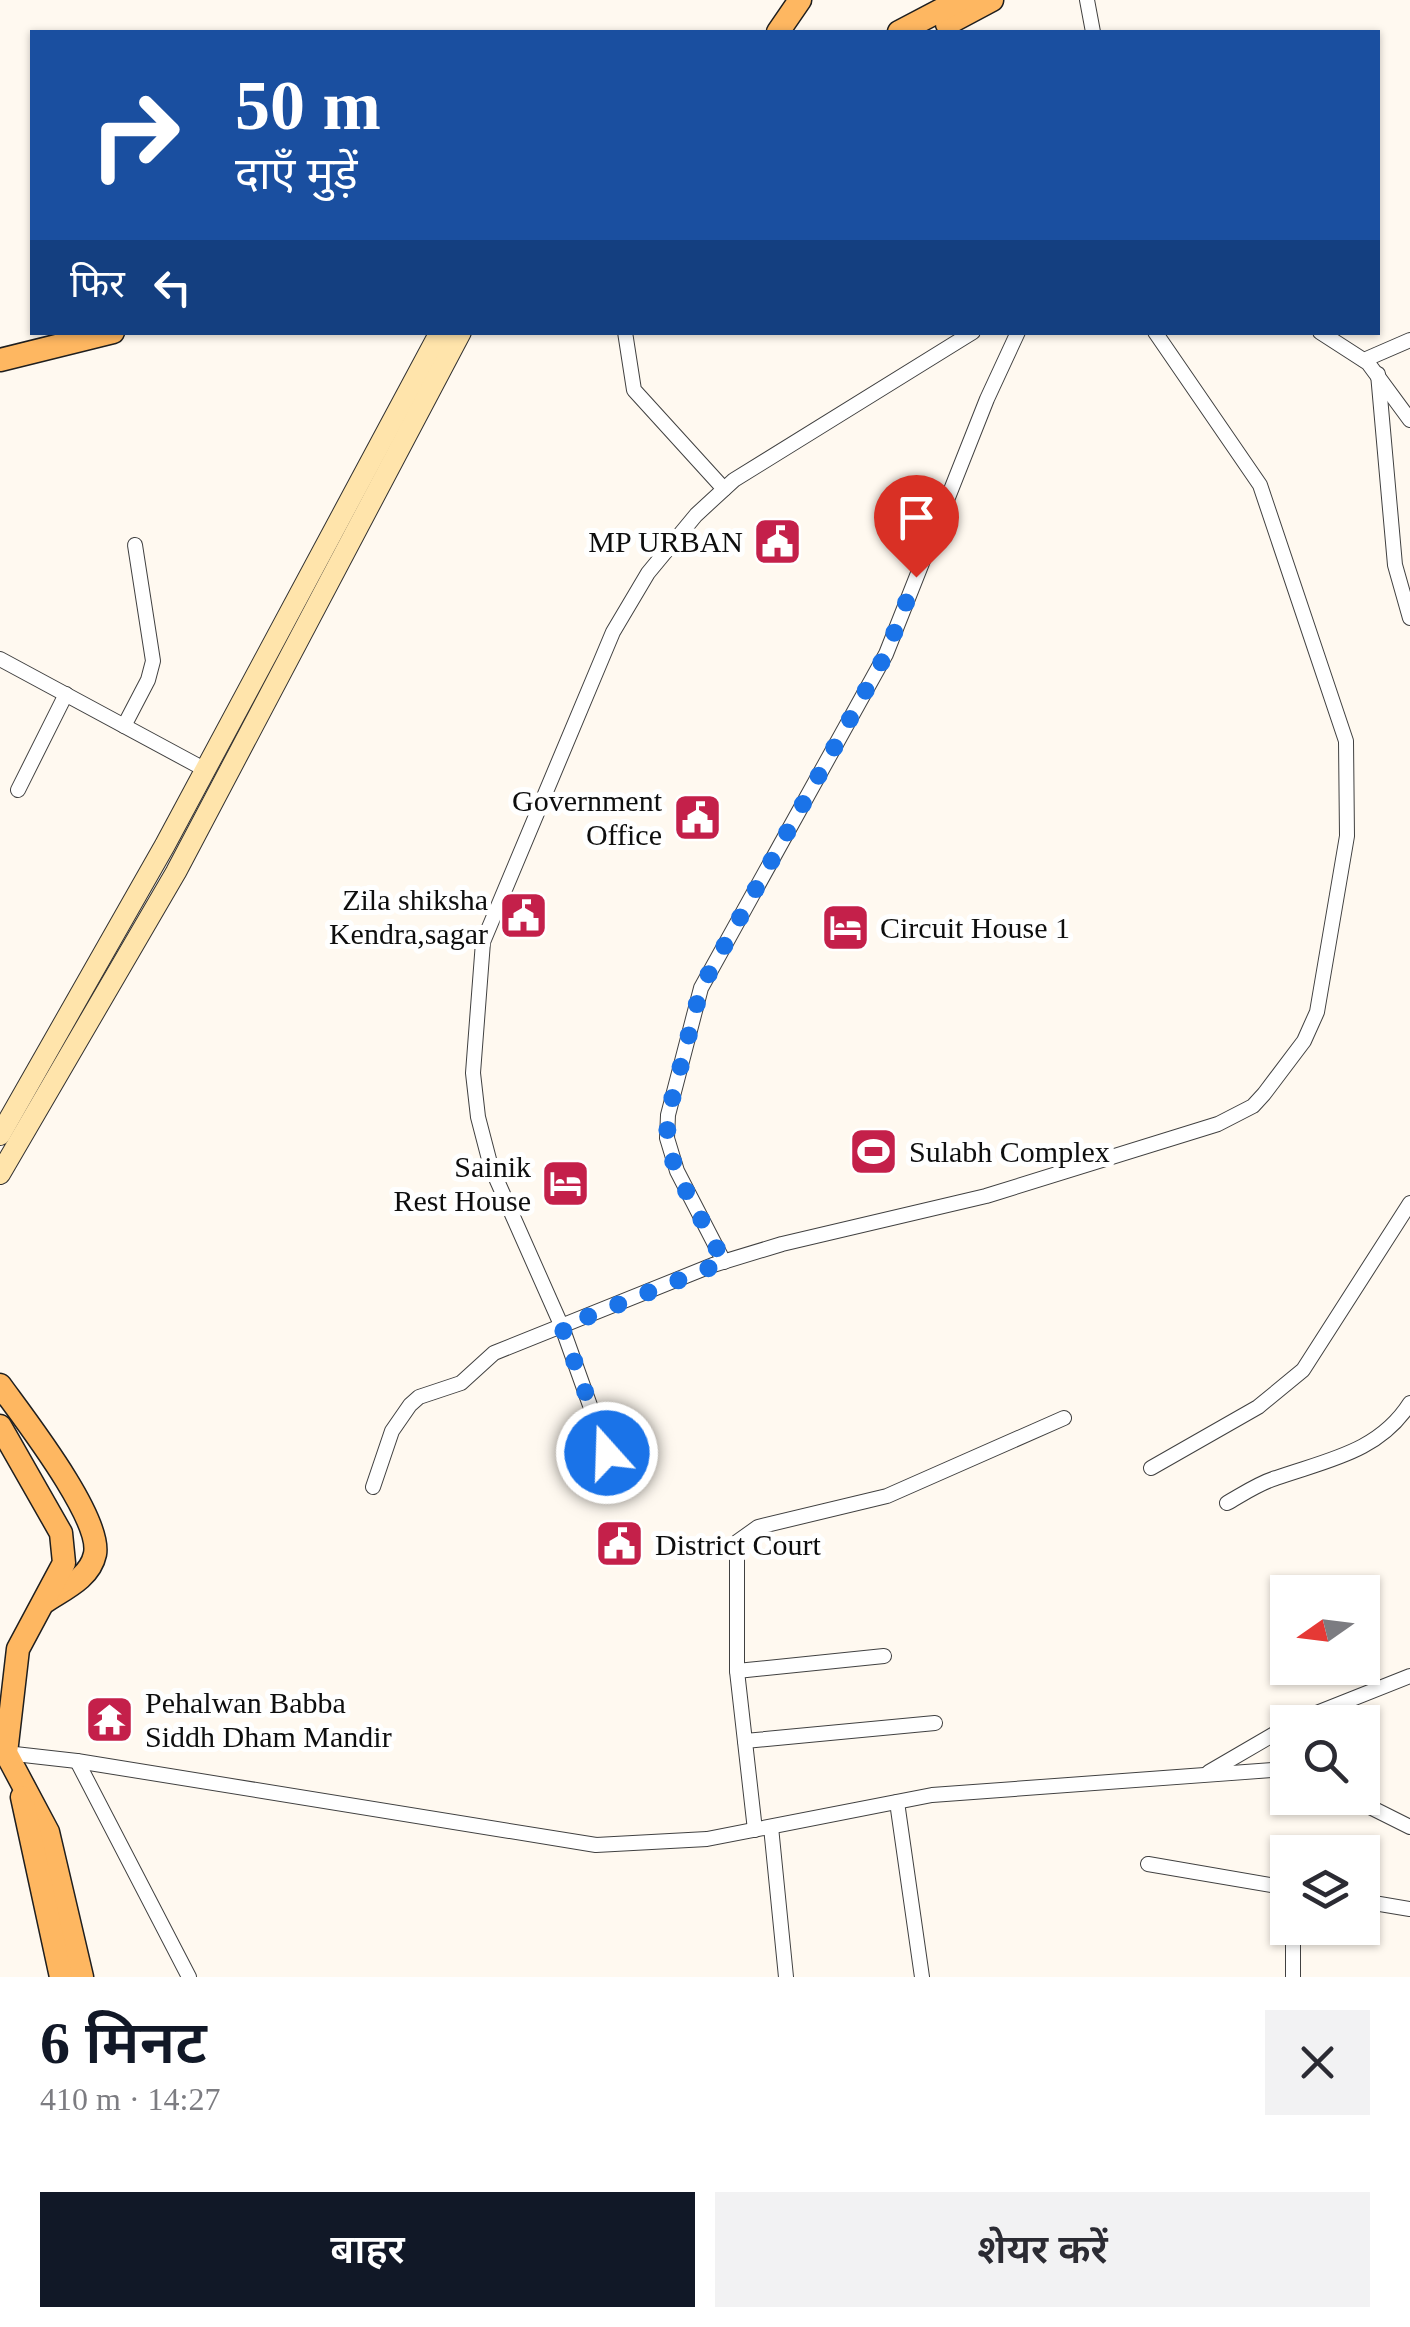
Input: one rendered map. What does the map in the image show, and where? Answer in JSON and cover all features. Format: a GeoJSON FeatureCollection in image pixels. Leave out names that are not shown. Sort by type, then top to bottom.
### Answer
{"type":"FeatureCollection","features":[{"type":"Feature","properties":{"kind":"main road"},"geometry":{"type":"LineString","coordinates":[[779,30],[800,0]]}},
{"type":"Feature","properties":{"kind":"main road"},"geometry":{"type":"LineString","coordinates":[[903,30],[960,0]]}},
{"type":"Feature","properties":{"kind":"main road"},"geometry":{"type":"LineString","coordinates":[[935,30],[992,0]]}},
{"type":"Feature","properties":{"kind":"main road"},"geometry":{"type":"LineString","coordinates":[[0,347],[38,335]]}},
{"type":"Feature","properties":{"kind":"main road"},"geometry":{"type":"LineString","coordinates":[[0,360],[101,335]]}},
{"type":"Feature","properties":{"kind":"main road"},"geometry":{"type":"LineString","coordinates":[[0,1385],[58,1468],[92,1529],[96,1552],[87,1574],[43,1603]]}},
{"type":"Feature","properties":{"kind":"main road"},"geometry":{"type":"LineString","coordinates":[[0,1426],[61,1533],[64,1563],[18,1650],[3,1755],[20,1779],[50,1840],[82,1977]]}},
{"type":"Feature","properties":{"kind":"main road"},"geometry":{"type":"LineString","coordinates":[[20,1779],[60,1977]]}},
{"type":"Feature","properties":{"kind":"street"},"geometry":{"type":"LineString","coordinates":[[1087,0],[1092,30]]}},
{"type":"Feature","properties":{"kind":"street"},"geometry":{"type":"LineString","coordinates":[[0,1135],[204,769],[438,335]]}},
{"type":"Feature","properties":{"kind":"street"},"geometry":{"type":"LineString","coordinates":[[0,1174],[176,872],[458,335]]}},
{"type":"Feature","properties":{"kind":"street"},"geometry":{"type":"LineString","coordinates":[[625,335],[634,390],[724,489]]}},
{"type":"Feature","properties":{"kind":"street"},"geometry":{"type":"LineString","coordinates":[[607,1453],[562,1327],[491,1168],[478,1117],[473,1073],[483,942],[612,632],[648,573],[696,515],[724,489],[968,335]]}},
{"type":"Feature","properties":{"kind":"street"},"geometry":{"type":"LineString","coordinates":[[724,1262],[676,1172],[667,1138],[668,1115],[701,988],[886,654],[987,399],[1017,335]]}},
{"type":"Feature","properties":{"kind":"street"},"geometry":{"type":"LineString","coordinates":[[373,1488],[401,1416],[419,1398],[461,1383],[494,1353],[724,1262],[782,1244],[986,1196],[1218,1124],[1253,1106],[1312,1026],[1347,836],[1345,732],[1317,661],[1260,486],[1157,335]]}},
{"type":"Feature","properties":{"kind":"street"},"geometry":{"type":"LineString","coordinates":[[1325,335],[1364,360],[1410,420]]}},
{"type":"Feature","properties":{"kind":"street"},"geometry":{"type":"LineString","coordinates":[[1364,360],[1410,340]]}},
{"type":"Feature","properties":{"kind":"street"},"geometry":{"type":"LineString","coordinates":[[1378,374],[1395,565],[1410,618]]}},
{"type":"Feature","properties":{"kind":"street"},"geometry":{"type":"LineString","coordinates":[[124,726],[148,680],[153,661],[136,545]]}},
{"type":"Feature","properties":{"kind":"street"},"geometry":{"type":"LineString","coordinates":[[0,659],[204,769]]}},
{"type":"Feature","properties":{"kind":"street"},"geometry":{"type":"LineString","coordinates":[[18,790],[66,694]]}},
{"type":"Feature","properties":{"kind":"street"},"geometry":{"type":"LineString","coordinates":[[1151,1468],[1258,1407],[1296,1378],[1410,1203]]}},
{"type":"Feature","properties":{"kind":"street"},"geometry":{"type":"LineString","coordinates":[[1227,1502],[1272,1479],[1333,1462],[1374,1442],[1410,1403]]}},
{"type":"Feature","properties":{"kind":"street"},"geometry":{"type":"LineString","coordinates":[[755,1830],[738,1672],[737,1542],[758,1527],[886,1496],[1064,1418]]}},
{"type":"Feature","properties":{"kind":"street"},"geometry":{"type":"LineString","coordinates":[[738,1672],[884,1656]]}},
{"type":"Feature","properties":{"kind":"street"},"geometry":{"type":"LineString","coordinates":[[1337,1705],[1410,1676]]}},
{"type":"Feature","properties":{"kind":"street"},"geometry":{"type":"LineString","coordinates":[[745,1741],[935,1723]]}},
{"type":"Feature","properties":{"kind":"street"},"geometry":{"type":"LineString","coordinates":[[1204,1774],[1270,1736]]}},
{"type":"Feature","properties":{"kind":"street"},"geometry":{"type":"LineString","coordinates":[[3,1755],[77,1760],[596,1845],[708,1839],[932,1795],[1270,1770]]}},
{"type":"Feature","properties":{"kind":"street"},"geometry":{"type":"LineString","coordinates":[[77,1760],[188,1977]]}},
{"type":"Feature","properties":{"kind":"street"},"geometry":{"type":"LineString","coordinates":[[896,1802],[922,1977]]}},
{"type":"Feature","properties":{"kind":"street"},"geometry":{"type":"LineString","coordinates":[[1380,1812],[1410,1826]]}},
{"type":"Feature","properties":{"kind":"street"},"geometry":{"type":"LineString","coordinates":[[771,1827],[786,1977]]}},
{"type":"Feature","properties":{"kind":"street"},"geometry":{"type":"LineString","coordinates":[[1148,1864],[1270,1885]]}},
{"type":"Feature","properties":{"kind":"street"},"geometry":{"type":"LineString","coordinates":[[1380,1903],[1410,1909]]}},
{"type":"Feature","properties":{"kind":"street"},"geometry":{"type":"LineString","coordinates":[[1292,1945],[1293,1977]]}},
{"type":"Feature","properties":{"kind":"place","name":"MP URBAN"},"geometry":{"type":"Point","coordinates":[778,541]}},
{"type":"Feature","properties":{"kind":"place","name":"Government Office"},"geometry":{"type":"Point","coordinates":[697,817]}},
{"type":"Feature","properties":{"kind":"place","name":"Zila shiksha Kendra,sagar"},"geometry":{"type":"Point","coordinates":[523,916]}},
{"type":"Feature","properties":{"kind":"place","name":"Circuit House 1"},"geometry":{"type":"Point","coordinates":[845,927]}},
{"type":"Feature","properties":{"kind":"place","name":"Sulabh Complex"},"geometry":{"type":"Point","coordinates":[874,1151]}},
{"type":"Feature","properties":{"kind":"place","name":"Sainik Rest House"},"geometry":{"type":"Point","coordinates":[566,1183]}},
{"type":"Feature","properties":{"kind":"place","name":"District Court"},"geometry":{"type":"Point","coordinates":[620,1544]}},
{"type":"Feature","properties":{"kind":"place","name":"Pehalwan Babba Siddh Dham Mandir"},"geometry":{"type":"Point","coordinates":[110,1719]}},
{"type":"Feature","properties":{"kind":"route"},"geometry":{"type":"LineString","coordinates":[[607,1453],[562,1327],[724,1262],[676,1172],[667,1138],[668,1115],[701,988],[886,654],[916,577]]}}]}
